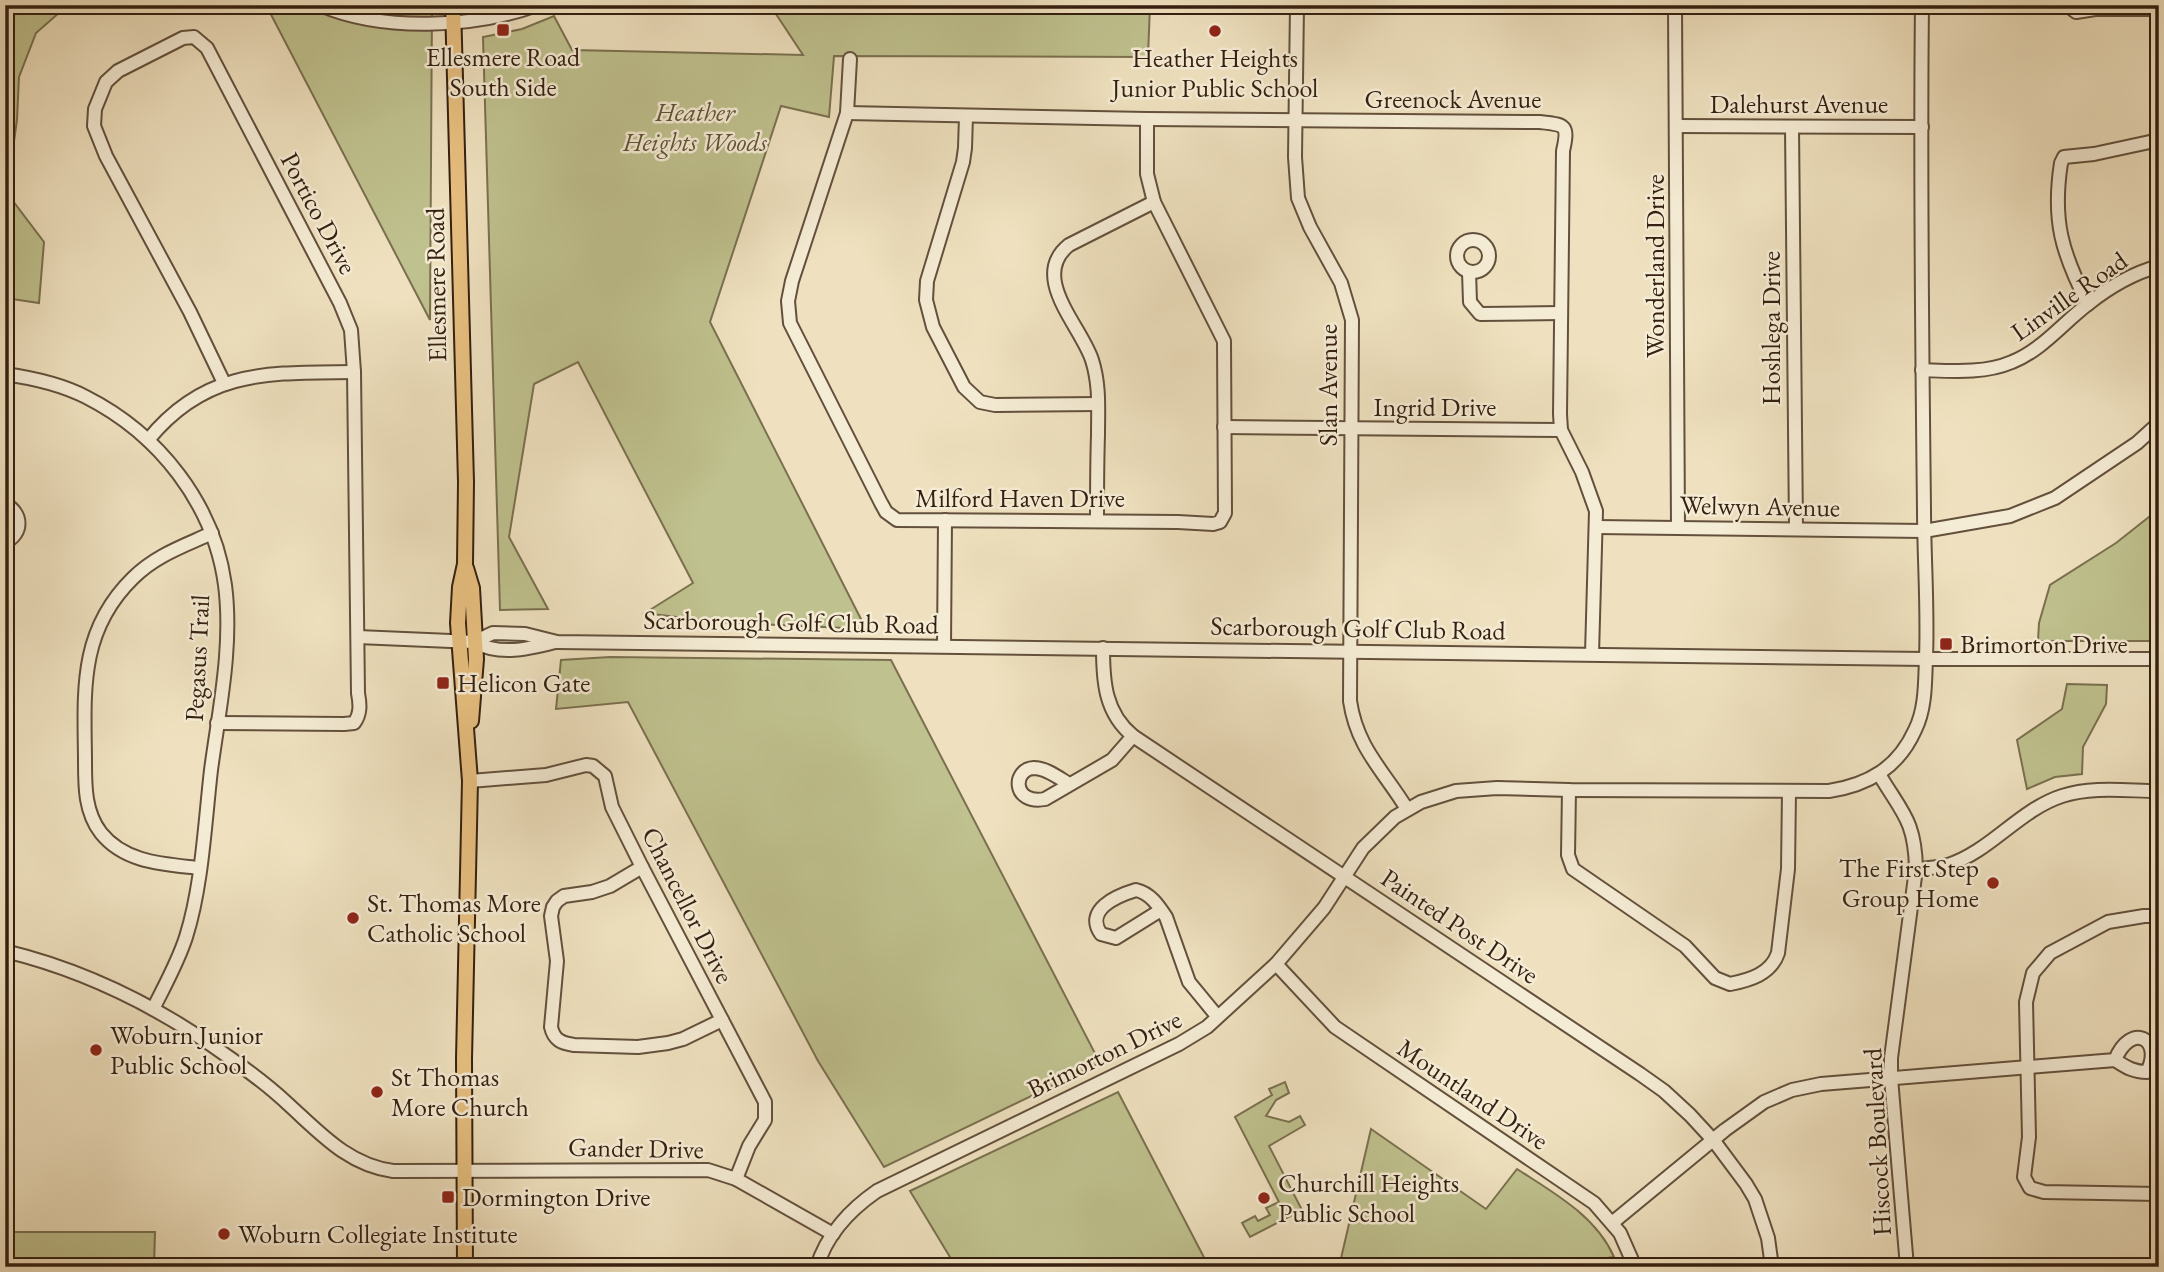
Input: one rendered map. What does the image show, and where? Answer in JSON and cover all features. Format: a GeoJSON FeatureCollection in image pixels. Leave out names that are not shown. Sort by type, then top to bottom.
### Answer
{"type":"FeatureCollection","features":[{"type":"Feature","properties":{"kind":"main road","name":"Ellesmere Road"},"geometry":{"type":"LineString","coordinates":[[453,5],[466,482],[465,564],[460,587],[458,642],[470,781],[464,1059],[465,1267]]}},
{"type":"Feature","properties":{"kind":"main road","name":"Ellesmere Road"},"geometry":{"type":"LineString","coordinates":[[465,564],[472,588],[475,678],[468,750]]}},
{"type":"Feature","properties":{"kind":"street"},"geometry":{"type":"LineString","coordinates":[[320,5],[337,13],[377,22],[453,22],[508,15],[537,5]]}},
{"type":"Feature","properties":{"kind":"street","name":"Slan Avenue"},"geometry":{"type":"LineString","coordinates":[[1297,5],[1295,121],[1298,198],[1341,283],[1351,313],[1350,701],[1360,740],[1407,809]]}},
{"type":"Feature","properties":{"kind":"street","name":"Wonderland Drive"},"geometry":{"type":"LineString","coordinates":[[1675,5],[1678,527]]}},
{"type":"Feature","properties":{"kind":"street","name":"Brimorton Drive"},"geometry":{"type":"LineString","coordinates":[[817,1267],[833,1234],[851,1212],[877,1191],[1199,1033],[1276,964],[1303,935],[1363,848],[1379,831],[1407,809],[1440,795],[1497,788],[1789,791],[1848,788],[1880,774],[1899,755],[1915,731],[1923,701],[1926,659],[1922,370],[1922,5]]}},
{"type":"Feature","properties":{"kind":"street"},"geometry":{"type":"LineString","coordinates":[[2067,5],[2076,12],[2095,9],[2159,9]]}},
{"type":"Feature","properties":{"kind":"street","name":"Portico Drive"},"geometry":{"type":"LineString","coordinates":[[217,723],[354,723],[358,718],[360,703],[354,372],[351,330],[341,303],[207,48],[194,37],[190,37],[118,71],[106,82],[95,109],[94,126],[106,156],[190,312],[224,383]]}},
{"type":"Feature","properties":{"kind":"street","name":"Milford Haven Drive"},"geometry":{"type":"LineString","coordinates":[[850,59],[847,113],[792,281],[788,301],[790,323],[886,512],[897,520],[1220,522],[1225,513],[1224,341],[1154,202],[1147,174],[1147,119]]}},
{"type":"Feature","properties":{"kind":"street","name":"Greenock Avenue"},"geometry":{"type":"LineString","coordinates":[[847,113],[1295,121],[1540,122],[1563,126],[1567,134],[1563,151],[1560,313],[1562,430],[1574,451],[1596,511],[1592,654]]}},
{"type":"Feature","properties":{"kind":"street"},"geometry":{"type":"LineString","coordinates":[[966,116],[963,162],[925,293],[933,327],[964,387],[980,402],[995,405],[1098,404]]}},
{"type":"Feature","properties":{"kind":"street","name":"Dalehurst Avenue"},"geometry":{"type":"LineString","coordinates":[[1677,126],[1922,127]]}},
{"type":"Feature","properties":{"kind":"street","name":"Hoshlega Drive"},"geometry":{"type":"LineString","coordinates":[[1792,127],[1796,528]]}},
{"type":"Feature","properties":{"kind":"street"},"geometry":{"type":"LineString","coordinates":[[2088,304],[2060,240],[2058,225],[2061,163],[2064,157],[2094,154],[2159,140]]}},
{"type":"Feature","properties":{"kind":"street"},"geometry":{"type":"LineString","coordinates":[[1097,521],[1098,379],[1086,344],[1056,290],[1053,271],[1059,256],[1069,245],[1154,202]]}},
{"type":"Feature","properties":{"kind":"street","name":"Linville Road"},"geometry":{"type":"LineString","coordinates":[[1922,370],[1980,370],[2012,362],[2048,340],[2088,304],[2132,277],[2159,266]]}},
{"type":"Feature","properties":{"kind":"street"},"geometry":{"type":"LineString","coordinates":[[1469,272],[1470,302],[1480,314],[1560,313]]}},
{"type":"Feature","properties":{"kind":"street"},"geometry":{"type":"LineString","coordinates":[[148,440],[188,402],[224,383],[278,373],[354,372]]}},
{"type":"Feature","properties":{"kind":"street","name":"Pegasus Trail"},"geometry":{"type":"LineString","coordinates":[[5,374],[60,386],[86,397],[148,440],[184,481],[205,517],[212,533],[225,587],[227,624],[196,896],[186,936],[153,1009]]}},
{"type":"Feature","properties":{"kind":"street","name":"Welwyn Avenue"},"geometry":{"type":"LineString","coordinates":[[1596,527],[1924,531],[2010,516],[2055,498],[2137,443],[2159,423]]}},
{"type":"Feature","properties":{"kind":"street","name":"Ingrid Drive"},"geometry":{"type":"LineString","coordinates":[[1224,428],[1562,430]]}},
{"type":"Feature","properties":{"kind":"street"},"geometry":{"type":"LineString","coordinates":[[5,504],[16,513],[19,524],[15,536],[5,542]]}},
{"type":"Feature","properties":{"kind":"street"},"geometry":{"type":"LineString","coordinates":[[944,646],[945,520]]}},
{"type":"Feature","properties":{"kind":"street"},"geometry":{"type":"LineString","coordinates":[[199,868],[150,862],[116,847],[101,833],[90,814],[86,797],[83,691],[89,657],[105,615],[133,578],[166,553],[212,533]]}},
{"type":"Feature","properties":{"kind":"street","name":"Scarborough Golf Club Road"},"geometry":{"type":"LineString","coordinates":[[458,642],[474,642],[493,633],[525,634],[557,642],[1926,659],[2159,659]]}},
{"type":"Feature","properties":{"kind":"street"},"geometry":{"type":"LineString","coordinates":[[358,637],[458,642]]}},
{"type":"Feature","properties":{"kind":"street","name":"Painted Post Drive"},"geometry":{"type":"LineString","coordinates":[[1103,648],[1105,692],[1116,718],[1133,736],[1664,1091],[1714,1141],[1755,1199],[1768,1238],[1772,1267]]}},
{"type":"Feature","properties":{"kind":"street"},"geometry":{"type":"LineString","coordinates":[[1069,784],[1112,760],[1133,736]]}},
{"type":"Feature","properties":{"kind":"street","name":"Chancellor Drive"},"geometry":{"type":"LineString","coordinates":[[470,781],[534,777],[586,765],[593,766],[605,776],[612,807],[765,1102],[765,1121],[749,1146],[736,1179]]}},
{"type":"Feature","properties":{"kind":"street","name":"Hiscock Boulevard"},"geometry":{"type":"LineString","coordinates":[[1880,774],[1899,802],[1911,827],[1916,869],[1896,1014],[1891,1078],[1907,1267]]}},
{"type":"Feature","properties":{"kind":"street"},"geometry":{"type":"LineString","coordinates":[[1569,790],[1567,855],[1573,869],[1685,946],[1715,978],[1730,984],[1758,976],[1768,970],[1778,953],[1787,869],[1789,791]]}},
{"type":"Feature","properties":{"kind":"street"},"geometry":{"type":"LineString","coordinates":[[1916,869],[1948,865],[1979,851],[2033,811],[2064,795],[2094,790],[2159,791]]}},
{"type":"Feature","properties":{"kind":"street"},"geometry":{"type":"LineString","coordinates":[[642,867],[610,886],[564,896],[553,907],[551,916],[557,961],[552,1034],[564,1044],[638,1047],[683,1039],[722,1020]]}},
{"type":"Feature","properties":{"kind":"street"},"geometry":{"type":"LineString","coordinates":[[1161,910],[1116,938],[1101,934],[1096,926],[1096,915],[1103,905],[1131,891],[1144,892],[1161,910],[1174,936],[1189,982],[1217,1016]]}},
{"type":"Feature","properties":{"kind":"street"},"geometry":{"type":"LineString","coordinates":[[2159,916],[2108,922],[2050,953],[2032,973],[2026,1002],[2029,1138],[2024,1177],[2035,1191],[2159,1194]]}},
{"type":"Feature","properties":{"kind":"street"},"geometry":{"type":"LineString","coordinates":[[5,951],[59,965],[107,985],[153,1009],[256,1077],[354,1160],[393,1171],[465,1170]]}},
{"type":"Feature","properties":{"kind":"street","name":"Mountland Drive"},"geometry":{"type":"LineString","coordinates":[[1276,964],[1335,1027],[1594,1203],[1624,1240],[1635,1267]]}},
{"type":"Feature","properties":{"kind":"street"},"geometry":{"type":"LineString","coordinates":[[1612,1223],[1764,1102],[1792,1090],[1821,1084],[2116,1059]]}},
{"type":"Feature","properties":{"kind":"street","name":"Gander Drive"},"geometry":{"type":"LineString","coordinates":[[465,1170],[708,1170],[736,1179],[833,1234]]}},
{"type":"Feature","properties":{"kind":"green space"},"geometry":{"type":"Polygon","coordinates":[[[5,5],[68,5],[36,33],[19,77],[17,120],[8,184],[13,201],[44,242],[39,303],[5,298],[5,5]]]}},
{"type":"Feature","properties":{"kind":"green space"},"geometry":{"type":"Polygon","coordinates":[[[266,5],[432,5],[430,320],[266,5]]]}},
{"type":"Feature","properties":{"kind":"green space","name":"Heather Heights Woods"},"geometry":{"type":"Polygon","coordinates":[[[770,5],[1150,5],[1148,57],[834,56],[829,117],[781,106],[710,322],[866,629],[716,622],[645,613],[693,583],[578,362],[534,384],[509,537],[548,609],[500,610],[483,37],[522,29],[554,16],[572,50],[803,55],[770,5]]]}},
{"type":"Feature","properties":{"kind":"green space"},"geometry":{"type":"Polygon","coordinates":[[[2159,509],[2159,641],[2038,641],[2039,623],[2050,585],[2116,543],[2159,509]]]}},
{"type":"Feature","properties":{"kind":"green space"},"geometry":{"type":"Polygon","coordinates":[[[610,657],[891,660],[1100,1063],[884,1167],[818,1061],[628,702],[556,709],[561,660],[610,657]]]}},
{"type":"Feature","properties":{"kind":"green space"},"geometry":{"type":"Polygon","coordinates":[[[2067,684],[2107,685],[2106,704],[2083,747],[2082,774],[2055,777],[2027,789],[2017,740],[2062,709],[2067,684]]]}},
{"type":"Feature","properties":{"kind":"green space"},"geometry":{"type":"Polygon","coordinates":[[[1285,1082],[1289,1093],[1276,1100],[1266,1116],[1289,1122],[1300,1116],[1305,1125],[1269,1146],[1302,1210],[1250,1237],[1242,1223],[1255,1216],[1258,1221],[1270,1215],[1266,1208],[1279,1202],[1235,1117],[1272,1095],[1269,1089],[1285,1082]]]}},
{"type":"Feature","properties":{"kind":"green space"},"geometry":{"type":"Polygon","coordinates":[[[1118,1092],[1209,1267],[956,1267],[910,1191],[1118,1092]]]}},
{"type":"Feature","properties":{"kind":"green space"},"geometry":{"type":"Polygon","coordinates":[[[1371,1129],[1486,1209],[1517,1169],[1585,1217],[1606,1242],[1614,1257],[1570,1263],[1570,1267],[1339,1267],[1371,1129]]]}},
{"type":"Feature","properties":{"kind":"green space"},"geometry":{"type":"Polygon","coordinates":[[[5,1232],[155,1232],[154,1267],[5,1267],[5,1232]]]}},
{"type":"Feature","properties":{"kind":"place","name":"Ellesmere Road South Side"},"geometry":{"type":"Point","coordinates":[503,30]}},
{"type":"Feature","properties":{"kind":"place","name":"Heather Heights Junior Public School"},"geometry":{"type":"Point","coordinates":[1215,31]}},
{"type":"Feature","properties":{"kind":"place","name":"Brimorton Drive"},"geometry":{"type":"Point","coordinates":[1946,644]}},
{"type":"Feature","properties":{"kind":"place","name":"Helicon Gate"},"geometry":{"type":"Point","coordinates":[443,683]}},
{"type":"Feature","properties":{"kind":"place","name":"The First Step Group Home"},"geometry":{"type":"Point","coordinates":[1993,883]}},
{"type":"Feature","properties":{"kind":"place","name":"St. Thomas More Catholic School"},"geometry":{"type":"Point","coordinates":[353,918]}},
{"type":"Feature","properties":{"kind":"place","name":"Woburn Junior Public School"},"geometry":{"type":"Point","coordinates":[96,1050]}},
{"type":"Feature","properties":{"kind":"place","name":"St Thomas More Church"},"geometry":{"type":"Point","coordinates":[377,1092]}},
{"type":"Feature","properties":{"kind":"place","name":"Dormington Drive"},"geometry":{"type":"Point","coordinates":[448,1197]}},
{"type":"Feature","properties":{"kind":"place","name":"Churchill Heights Public School"},"geometry":{"type":"Point","coordinates":[1264,1198]}},
{"type":"Feature","properties":{"kind":"place","name":"Woburn Collegiate Institute"},"geometry":{"type":"Point","coordinates":[224,1234]}}]}
